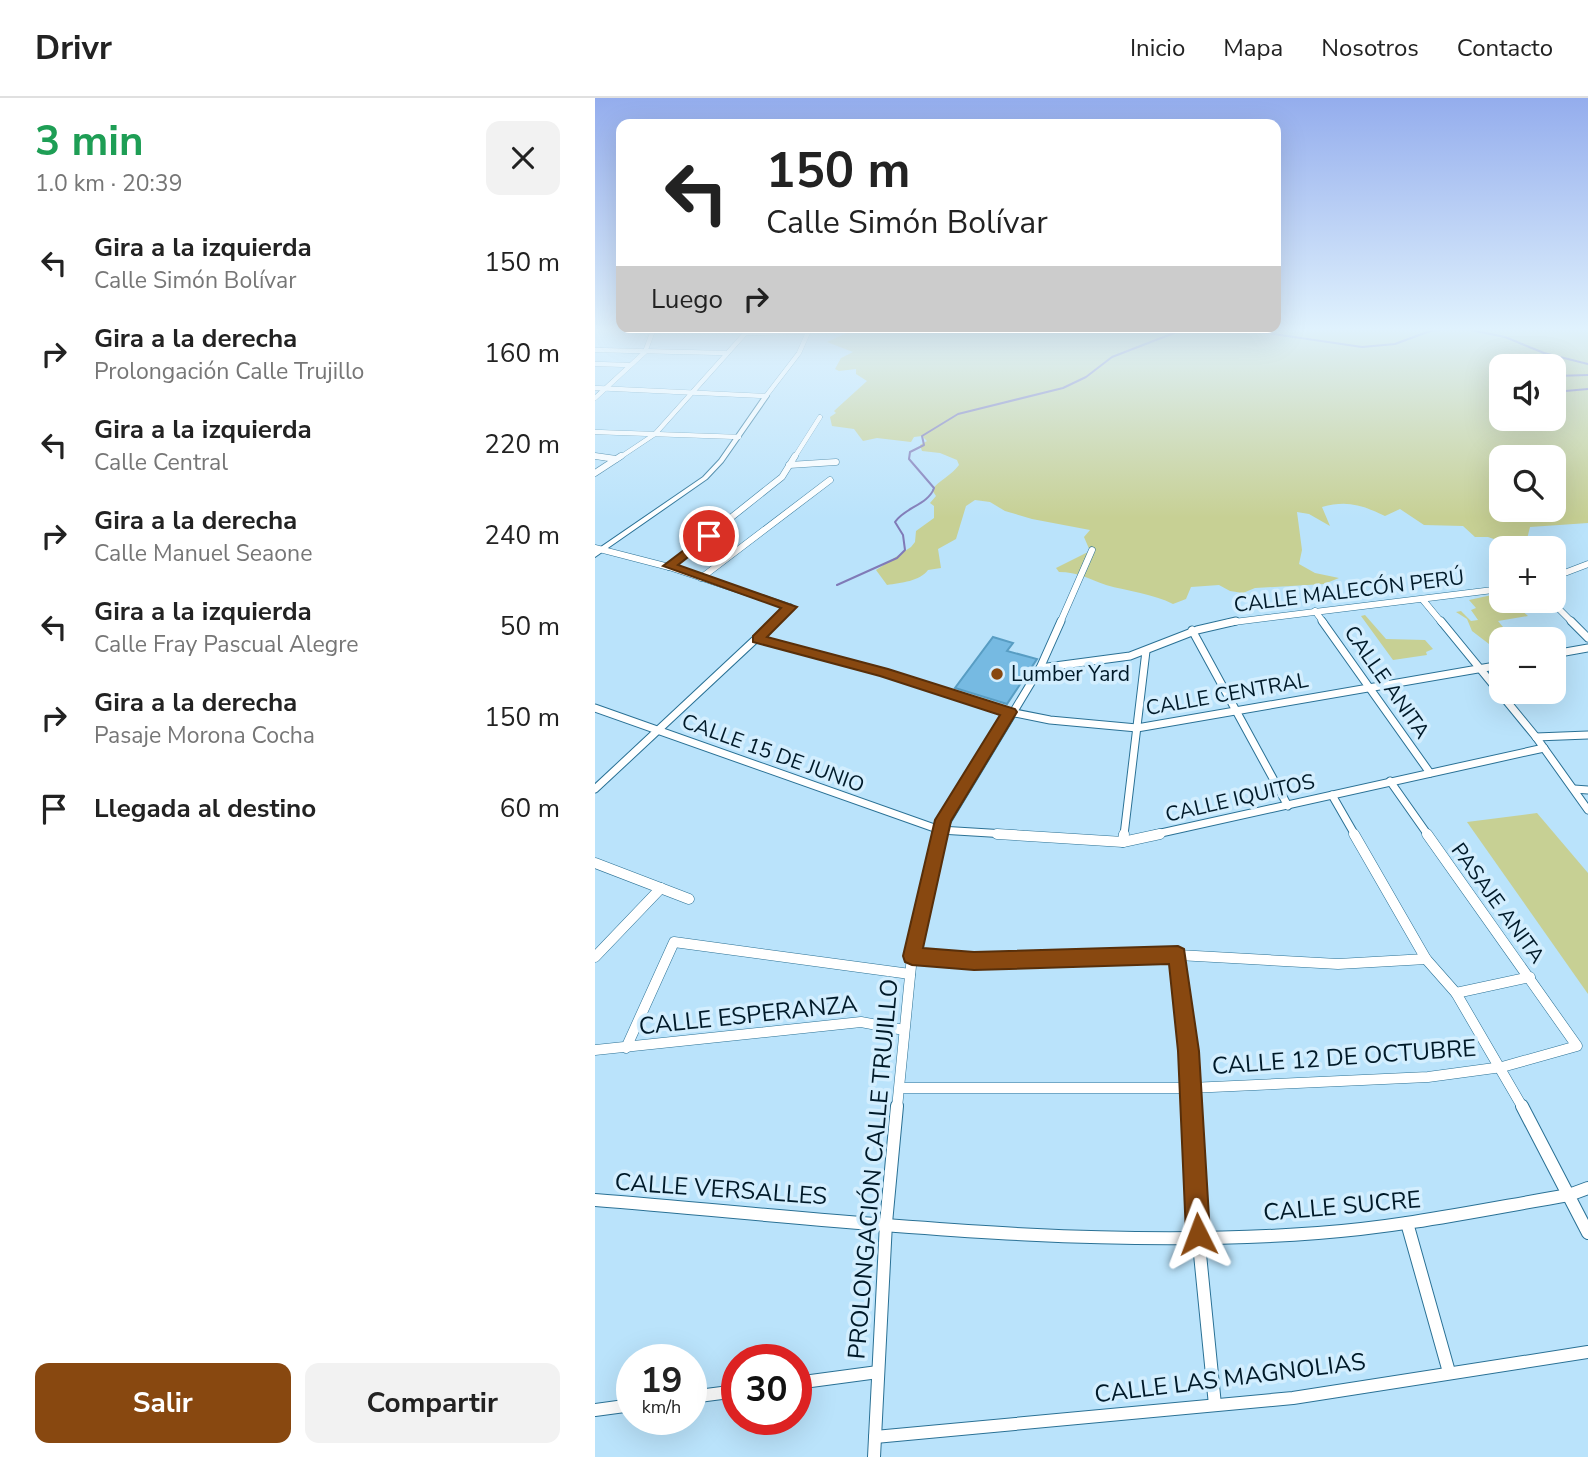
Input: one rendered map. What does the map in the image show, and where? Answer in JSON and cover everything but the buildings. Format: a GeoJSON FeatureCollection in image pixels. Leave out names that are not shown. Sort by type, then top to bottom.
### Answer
{"type":"FeatureCollection","features":[{"type":"Feature","properties":{"kind":"street"},"geometry":{"type":"LineString","coordinates":[[679,391],[766,396]]}},
{"type":"Feature","properties":{"kind":"street"},"geometry":{"type":"LineString","coordinates":[[595,555],[599,549],[705,478],[739,437],[770,391]]}},
{"type":"Feature","properties":{"kind":"street"},"geometry":{"type":"LineString","coordinates":[[595,473],[655,434],[691,392]]}},
{"type":"Feature","properties":{"kind":"street"},"geometry":{"type":"LineString","coordinates":[[669,566],[744,510],[782,477],[820,417]]}},
{"type":"Feature","properties":{"kind":"street"},"geometry":{"type":"LineString","coordinates":[[595,432],[739,437]]}},
{"type":"Feature","properties":{"kind":"street"},"geometry":{"type":"LineString","coordinates":[[595,456],[617,459]]}},
{"type":"Feature","properties":{"kind":"street"},"geometry":{"type":"LineString","coordinates":[[789,465],[836,462]]}},
{"type":"Feature","properties":{"kind":"street"},"geometry":{"type":"LineString","coordinates":[[701,578],[830,480]]}},
{"type":"Feature","properties":{"kind":"street"},"geometry":{"type":"LineString","coordinates":[[595,789],[790,607],[669,566],[599,549]]}},
{"type":"Feature","properties":{"kind":"street","name":"PROLONGACIÓN CALLE TRUJILLO"},"geometry":{"type":"LineString","coordinates":[[874,1457],[886,1223],[904,1030],[912,956],[940,830],[1010,712],[1040,668],[1092,550]]}},
{"type":"Feature","properties":{"kind":"street"},"geometry":{"type":"LineString","coordinates":[[1566,572],[1588,564]]}},
{"type":"Feature","properties":{"kind":"street","name":"CALLE MALECÓN PERÚ"},"geometry":{"type":"LineString","coordinates":[[1040,668],[1128,656],[1146,651],[1192,630],[1315,611],[1489,592]]}},
{"type":"Feature","properties":{"kind":"street"},"geometry":{"type":"LineString","coordinates":[[1423,600],[1545,748],[1588,810]]}},
{"type":"Feature","properties":{"kind":"street","name":"CALLE ANITA"},"geometry":{"type":"LineString","coordinates":[[1315,611],[1430,773]]}},
{"type":"Feature","properties":{"kind":"street"},"geometry":{"type":"LineString","coordinates":[[1563,613],[1588,638]]}},
{"type":"Feature","properties":{"kind":"street"},"geometry":{"type":"LineString","coordinates":[[1192,630],[1288,806]]}},
{"type":"Feature","properties":{"kind":"street","name":"CALLE CENTRAL"},"geometry":{"type":"LineString","coordinates":[[758,639],[883,672],[1010,712],[1050,720],[1137,727],[1368,685],[1489,667]]}},
{"type":"Feature","properties":{"kind":"street"},"geometry":{"type":"LineString","coordinates":[[1566,652],[1588,648]]}},
{"type":"Feature","properties":{"kind":"street"},"geometry":{"type":"LineString","coordinates":[[1123,842],[1146,651]]}},
{"type":"Feature","properties":{"kind":"street","name":"CALLE 15 DE JUNIO"},"geometry":{"type":"LineString","coordinates":[[595,708],[940,830]]}},
{"type":"Feature","properties":{"kind":"street"},"geometry":{"type":"LineString","coordinates":[[1536,737],[1588,736]]}},
{"type":"Feature","properties":{"kind":"street","name":"CALLE IQUITOS"},"geometry":{"type":"LineString","coordinates":[[940,830],[1123,842],[1545,748]]}},
{"type":"Feature","properties":{"kind":"street","name":"PASAJE ANITA"},"geometry":{"type":"LineString","coordinates":[[1390,781],[1577,1046]]}},
{"type":"Feature","properties":{"kind":"street"},"geometry":{"type":"LineString","coordinates":[[1574,789],[1588,790]]}},
{"type":"Feature","properties":{"kind":"street"},"geometry":{"type":"LineString","coordinates":[[1332,795],[1426,959],[1456,993],[1502,1067],[1588,1233]]}},
{"type":"Feature","properties":{"kind":"street"},"geometry":{"type":"LineString","coordinates":[[595,863],[689,899]]}},
{"type":"Feature","properties":{"kind":"street"},"geometry":{"type":"LineString","coordinates":[[595,957],[661,888]]}},
{"type":"Feature","properties":{"kind":"street"},"geometry":{"type":"LineString","coordinates":[[626,1048],[674,942],[910,974]]}},
{"type":"Feature","properties":{"kind":"street"},"geometry":{"type":"LineString","coordinates":[[912,956],[974,961],[1178,955],[1338,964],[1426,959]]}},
{"type":"Feature","properties":{"kind":"street"},"geometry":{"type":"LineString","coordinates":[[1178,955],[1190,1088],[1198,1234],[1215,1405]]}},
{"type":"Feature","properties":{"kind":"street"},"geometry":{"type":"LineString","coordinates":[[1456,993],[1530,977]]}},
{"type":"Feature","properties":{"kind":"street","name":"CALLE ESPERANZA"},"geometry":{"type":"LineString","coordinates":[[595,1050],[860,1022],[904,1030]]}},
{"type":"Feature","properties":{"kind":"street","name":"CALLE 12 DE OCTUBRE"},"geometry":{"type":"LineString","coordinates":[[900,1088],[1190,1088],[1428,1077],[1502,1067],[1577,1046]]}},
{"type":"Feature","properties":{"kind":"street","name":"CALLE SUCRE"},"geometry":{"type":"LineString","coordinates":[[886,1223],[1050,1235],[1282,1235],[1406,1223],[1569,1195],[1588,1188]]}},
{"type":"Feature","properties":{"kind":"street","name":"CALLE VERSALLES"},"geometry":{"type":"LineString","coordinates":[[595,1200],[886,1223]]}},
{"type":"Feature","properties":{"kind":"street"},"geometry":{"type":"LineString","coordinates":[[1406,1223],[1449,1372]]}},
{"type":"Feature","properties":{"kind":"street","name":"CALLE LAS MAGNOLIAS"},"geometry":{"type":"LineString","coordinates":[[875,1437],[1293,1398],[1588,1352]]}},
{"type":"Feature","properties":{"kind":"street"},"geometry":{"type":"LineString","coordinates":[[812,1381],[878,1372]]}},
{"type":"Feature","properties":{"kind":"street"},"geometry":{"type":"LineString","coordinates":[[595,1410],[616,1407]]}},
{"type":"Feature","properties":{"kind":"green space"},"geometry":{"type":"Polygon","coordinates":[[[856,391],[1489,391],[1489,431],[1566,431],[1566,391],[1588,391],[1588,523],[1530,527],[1528,536],[1475,537],[1463,526],[1424,525],[1400,509],[1385,516],[1354,505],[1331,505],[1322,507],[1330,526],[1309,514],[1297,512],[1302,550],[1299,564],[1315,573],[1339,578],[1324,584],[1255,588],[1243,593],[1230,591],[1219,585],[1191,587],[1186,599],[1173,604],[1078,575],[1059,572],[1056,568],[1090,551],[1084,537],[1090,530],[1032,519],[1005,511],[990,502],[975,500],[966,506],[956,539],[938,549],[941,568],[928,570],[910,581],[887,585],[876,570],[911,547],[915,542],[916,531],[934,518],[934,506],[930,503],[936,496],[932,490],[959,465],[957,460],[940,453],[922,451],[920,445],[927,441],[922,436],[914,437],[911,442],[877,438],[863,441],[854,429],[832,426],[830,417],[836,413],[834,411],[856,391]]]}},
{"type":"Feature","properties":{"kind":"green space"},"geometry":{"type":"Polygon","coordinates":[[[1489,596],[1489,613],[1525,613],[1528,616],[1498,621],[1503,627],[1489,627],[1489,644],[1472,631],[1467,619],[1456,612],[1461,611],[1471,621],[1478,620],[1471,610],[1476,608],[1469,600],[1489,596]]]}},
{"type":"Feature","properties":{"kind":"green space"},"geometry":{"type":"Polygon","coordinates":[[[1365,615],[1386,639],[1425,640],[1433,649],[1426,652],[1427,655],[1393,660],[1361,616],[1365,615]]]}},
{"type":"Feature","properties":{"kind":"green space"},"geometry":{"type":"Polygon","coordinates":[[[1537,813],[1588,873],[1588,994],[1467,822],[1537,813]]]}},
{"type":"Feature","properties":{"kind":"waterway"},"geometry":{"type":"LineString","coordinates":[[837,585],[897,558],[905,550],[903,535],[895,522],[927,498],[934,488],[909,459],[910,452],[924,445],[922,436],[958,414],[1049,391]]}},
{"type":"Feature","properties":{"kind":"place","name":"Lumber Yard"},"geometry":{"type":"Point","coordinates":[997,674]}},
{"type":"Feature","properties":{"kind":"route"},"geometry":{"type":"LineString","coordinates":[[709,536],[669,566],[790,607],[758,639],[883,672],[1010,712],[943,820],[912,956],[974,961],[1178,955],[1189,1051],[1198,1234]]}}]}
